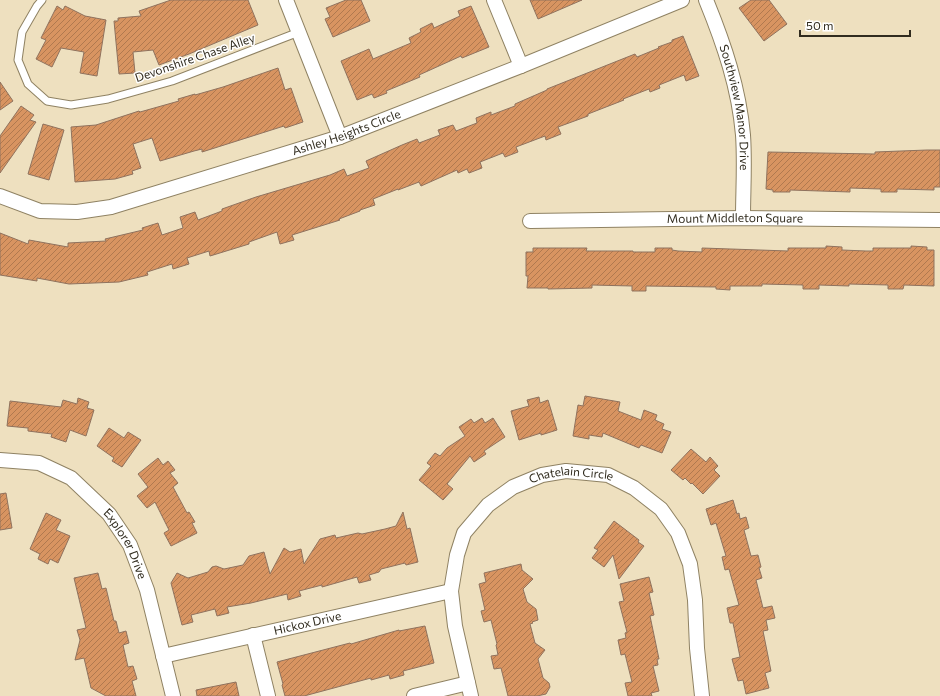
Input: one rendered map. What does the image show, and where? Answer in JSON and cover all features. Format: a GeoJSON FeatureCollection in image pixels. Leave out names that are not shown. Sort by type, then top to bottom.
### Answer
{"type":"FeatureCollection","features":[{"type":"Feature","properties":{"kind":"street"},"geometry":{"type":"LineString","coordinates":[[286,0],[340,137]]}},
{"type":"Feature","properties":{"kind":"street"},"geometry":{"type":"LineString","coordinates":[[494,0],[521,66]]}},
{"type":"Feature","properties":{"kind":"street","name":"Ashley Heights Circle"},"geometry":{"type":"LineString","coordinates":[[0,196],[40,211],[77,212],[111,207],[340,137],[521,66],[682,0]]}},
{"type":"Feature","properties":{"kind":"street","name":"Southview Manor Drive"},"geometry":{"type":"LineString","coordinates":[[706,0],[722,39],[735,82],[743,135],[743,218]]}},
{"type":"Feature","properties":{"kind":"street","name":"Mount Middleton Square"},"geometry":{"type":"LineString","coordinates":[[530,221],[743,218],[939,220]]}},
{"type":"Feature","properties":{"kind":"street","name":"Explorer Drive"},"geometry":{"type":"LineString","coordinates":[[0,460],[39,463],[71,478],[109,514],[130,545],[147,590],[173,696]]}},
{"type":"Feature","properties":{"kind":"street","name":"Chatelain Circle"},"geometry":{"type":"LineString","coordinates":[[469,690],[455,626],[451,591],[456,555],[464,533],[488,505],[513,487],[542,475],[566,471],[608,475],[634,488],[661,509],[678,533],[690,564],[695,600],[697,648],[702,696]]}},
{"type":"Feature","properties":{"kind":"street","name":"Hickox Drive"},"geometry":{"type":"LineString","coordinates":[[163,656],[451,591]]}},
{"type":"Feature","properties":{"kind":"street"},"geometry":{"type":"LineString","coordinates":[[253,635],[268,696]]}},
{"type":"Feature","properties":{"kind":"street"},"geometry":{"type":"LineString","coordinates":[[414,696],[469,690]]}},
{"type":"Feature","properties":{"kind":"lane","name":"Devonshire Chase Alley"},"geometry":{"type":"LineString","coordinates":[[42,0],[22,32],[18,60],[28,84],[47,101],[72,105],[108,99],[172,80],[299,32]]}},
{"type":"Feature","properties":{"kind":"building"},"geometry":{"type":"Polygon","coordinates":[[[171,0],[248,0],[258,25],[159,65],[153,50],[133,52],[135,73],[119,74],[114,21],[118,21],[118,18],[141,16],[139,11],[171,0]]]}},
{"type":"Feature","properties":{"kind":"building"},"geometry":{"type":"Polygon","coordinates":[[[346,0],[361,0],[370,21],[333,37],[325,19],[330,17],[326,8],[346,0]]]}},
{"type":"Feature","properties":{"kind":"building"},"geometry":{"type":"Polygon","coordinates":[[[530,0],[582,0],[538,19],[530,0]]]}},
{"type":"Feature","properties":{"kind":"building"},"geometry":{"type":"Polygon","coordinates":[[[751,0],[769,0],[787,24],[764,41],[739,8],[751,0]]]}},
{"type":"Feature","properties":{"kind":"building"},"geometry":{"type":"Polygon","coordinates":[[[57,6],[63,10],[65,6],[85,16],[106,20],[97,76],[80,73],[84,52],[61,48],[52,67],[36,59],[46,40],[41,38],[57,6]]]}},
{"type":"Feature","properties":{"kind":"building"},"geometry":{"type":"Polygon","coordinates":[[[471,6],[489,47],[462,58],[461,56],[419,75],[420,77],[386,91],[387,93],[374,98],[372,94],[357,100],[341,61],[369,49],[373,59],[411,43],[409,38],[421,32],[420,29],[432,23],[434,28],[460,16],[458,11],[471,6]]]}},
{"type":"Feature","properties":{"kind":"building"},"geometry":{"type":"Polygon","coordinates":[[[683,36],[699,76],[686,81],[684,75],[659,85],[660,88],[650,92],[649,89],[623,99],[624,100],[588,114],[588,116],[558,127],[561,134],[546,140],[545,136],[516,147],[518,152],[505,157],[503,153],[480,162],[482,168],[469,173],[467,169],[458,173],[457,170],[421,186],[419,182],[373,199],[375,205],[339,219],[340,220],[292,235],[294,240],[280,244],[277,232],[249,242],[249,244],[210,256],[209,251],[187,258],[189,264],[173,269],[172,264],[147,272],[148,275],[119,282],[69,284],[37,278],[37,281],[0,275],[0,233],[28,244],[29,240],[68,247],[68,243],[106,241],[105,239],[143,230],[142,228],[158,223],[162,235],[183,228],[180,217],[195,212],[198,220],[222,211],[222,209],[256,197],[330,175],[344,169],[347,176],[369,168],[366,161],[402,145],[417,139],[419,143],[440,135],[438,130],[453,125],[456,131],[477,123],[476,118],[491,112],[491,115],[515,106],[515,104],[547,89],[635,54],[637,57],[683,36]]]}},
{"type":"Feature","properties":{"kind":"building"},"geometry":{"type":"Polygon","coordinates":[[[278,68],[285,90],[291,88],[303,122],[285,128],[284,126],[202,152],[202,149],[160,161],[152,138],[133,144],[141,168],[132,171],[133,174],[115,179],[75,182],[71,127],[96,125],[139,111],[140,112],[179,101],[178,99],[223,87],[278,68]]]}},
{"type":"Feature","properties":{"kind":"building"},"geometry":{"type":"Polygon","coordinates":[[[0,82],[13,101],[0,110],[0,82]]]}},
{"type":"Feature","properties":{"kind":"building"},"geometry":{"type":"Polygon","coordinates":[[[21,106],[34,115],[30,120],[36,122],[0,173],[0,136],[21,106]]]}},
{"type":"Feature","properties":{"kind":"building"},"geometry":{"type":"Polygon","coordinates":[[[43,124],[64,130],[49,180],[28,174],[43,124]]]}},
{"type":"Feature","properties":{"kind":"building"},"geometry":{"type":"Polygon","coordinates":[[[940,150],[940,187],[934,187],[934,190],[897,189],[897,192],[881,192],[881,189],[850,188],[850,192],[790,190],[790,192],[773,192],[773,190],[766,189],[768,152],[875,154],[875,152],[940,150]]]}},
{"type":"Feature","properties":{"kind":"building"},"geometry":{"type":"Polygon","coordinates":[[[826,246],[842,247],[842,250],[866,251],[873,251],[873,248],[911,248],[911,246],[927,247],[927,250],[934,250],[934,286],[904,285],[903,289],[888,289],[888,285],[849,284],[849,286],[819,285],[819,289],[803,289],[803,285],[762,284],[762,286],[730,286],[730,290],[716,289],[716,287],[646,286],[646,291],[632,291],[632,286],[592,285],[592,288],[527,288],[528,276],[526,276],[526,252],[533,252],[533,248],[587,248],[586,251],[655,252],[655,248],[672,248],[672,250],[678,251],[702,252],[702,248],[788,251],[788,248],[826,248],[826,246]]]}},
{"type":"Feature","properties":{"kind":"building"},"geometry":{"type":"Polygon","coordinates":[[[585,396],[620,402],[618,411],[641,420],[644,410],[657,415],[655,420],[664,424],[662,429],[671,432],[662,453],[641,445],[639,448],[603,433],[602,437],[589,435],[589,439],[573,436],[578,405],[583,406],[585,396]]]}},
{"type":"Feature","properties":{"kind":"building"},"geometry":{"type":"Polygon","coordinates":[[[539,397],[540,403],[548,400],[557,430],[519,440],[511,411],[529,406],[527,400],[539,397]]]}},
{"type":"Feature","properties":{"kind":"building"},"geometry":{"type":"Polygon","coordinates":[[[78,398],[89,402],[87,408],[94,410],[86,436],[70,430],[66,442],[51,437],[52,434],[28,431],[28,428],[7,426],[10,401],[61,407],[63,400],[77,404],[78,398]]]}},
{"type":"Feature","properties":{"kind":"building"},"geometry":{"type":"Polygon","coordinates":[[[482,418],[485,423],[493,418],[505,437],[484,451],[486,454],[474,462],[470,456],[447,484],[453,489],[443,500],[419,480],[431,466],[427,463],[435,453],[440,456],[447,448],[465,436],[459,427],[471,419],[474,423],[482,418]]]}},
{"type":"Feature","properties":{"kind":"building"},"geometry":{"type":"Polygon","coordinates":[[[109,428],[124,438],[128,432],[141,440],[122,467],[112,461],[114,458],[97,446],[109,428]]]}},
{"type":"Feature","properties":{"kind":"building"},"geometry":{"type":"Polygon","coordinates":[[[691,449],[706,462],[710,457],[718,466],[714,470],[720,476],[703,494],[692,483],[691,484],[685,478],[683,480],[671,470],[691,449]]]}},
{"type":"Feature","properties":{"kind":"building"},"geometry":{"type":"Polygon","coordinates":[[[158,458],[163,465],[168,461],[175,470],[170,473],[178,483],[173,487],[187,513],[189,512],[195,522],[192,523],[197,533],[171,546],[164,533],[169,530],[155,502],[147,508],[137,496],[148,487],[138,474],[158,458]]]}},
{"type":"Feature","properties":{"kind":"building"},"geometry":{"type":"Polygon","coordinates":[[[6,493],[12,528],[0,530],[0,494],[6,493]]]}},
{"type":"Feature","properties":{"kind":"building"},"geometry":{"type":"Polygon","coordinates":[[[733,500],[740,519],[746,517],[749,528],[744,530],[751,556],[758,555],[761,567],[759,568],[762,578],[756,580],[763,608],[772,606],[775,618],[766,620],[768,630],[763,631],[771,671],[765,673],[769,688],[746,694],[743,680],[738,681],[732,659],[740,657],[733,623],[730,623],[727,608],[739,605],[729,569],[725,570],[722,557],[726,556],[716,523],[711,525],[706,509],[733,500]]]}},
{"type":"Feature","properties":{"kind":"building"},"geometry":{"type":"Polygon","coordinates":[[[403,512],[407,529],[410,528],[418,562],[406,565],[405,563],[381,569],[379,572],[369,575],[371,580],[359,583],[357,577],[322,587],[322,585],[299,591],[301,596],[288,600],[287,594],[227,607],[229,613],[217,616],[215,609],[191,615],[193,622],[182,625],[171,583],[177,573],[188,578],[208,572],[212,567],[216,566],[224,569],[243,565],[249,556],[264,552],[270,574],[284,548],[290,552],[301,549],[304,564],[320,539],[335,535],[336,538],[358,533],[362,534],[396,526],[403,512]]]}},
{"type":"Feature","properties":{"kind":"building"},"geometry":{"type":"Polygon","coordinates":[[[46,513],[61,520],[56,530],[70,536],[58,563],[50,559],[48,564],[38,559],[40,554],[30,549],[46,513]]]}},
{"type":"Feature","properties":{"kind":"building"},"geometry":{"type":"Polygon","coordinates":[[[614,521],[639,540],[638,542],[644,546],[619,579],[613,555],[604,567],[592,558],[598,550],[594,548],[614,521]]]}},
{"type":"Feature","properties":{"kind":"building"},"geometry":{"type":"Polygon","coordinates":[[[521,564],[522,570],[533,579],[523,589],[527,602],[536,609],[538,620],[530,624],[535,643],[545,650],[538,659],[543,678],[549,683],[550,687],[546,694],[537,696],[508,696],[501,668],[494,669],[491,656],[498,655],[491,620],[484,622],[481,611],[485,610],[479,584],[486,582],[484,573],[521,564]]]}},
{"type":"Feature","properties":{"kind":"building"},"geometry":{"type":"Polygon","coordinates":[[[98,573],[102,589],[106,588],[114,621],[116,621],[119,633],[126,631],[129,643],[123,645],[128,667],[133,666],[137,679],[132,681],[136,696],[106,696],[91,688],[84,658],[75,660],[80,640],[77,630],[86,628],[74,578],[98,573]]]}},
{"type":"Feature","properties":{"kind":"building"},"geometry":{"type":"Polygon","coordinates":[[[649,577],[653,592],[649,593],[654,615],[650,616],[659,659],[657,659],[658,665],[653,666],[659,691],[651,693],[652,696],[628,696],[625,683],[632,682],[625,654],[621,655],[618,640],[626,638],[625,633],[627,632],[619,602],[624,601],[620,584],[649,577]]]}},
{"type":"Feature","properties":{"kind":"building"},"geometry":{"type":"Polygon","coordinates":[[[425,626],[434,663],[403,671],[404,675],[390,679],[389,675],[371,680],[371,678],[304,696],[285,696],[277,662],[350,643],[351,644],[399,630],[425,626]]]}},
{"type":"Feature","properties":{"kind":"building"},"geometry":{"type":"Polygon","coordinates":[[[236,682],[239,696],[197,696],[196,690],[236,682]]]}}]}
